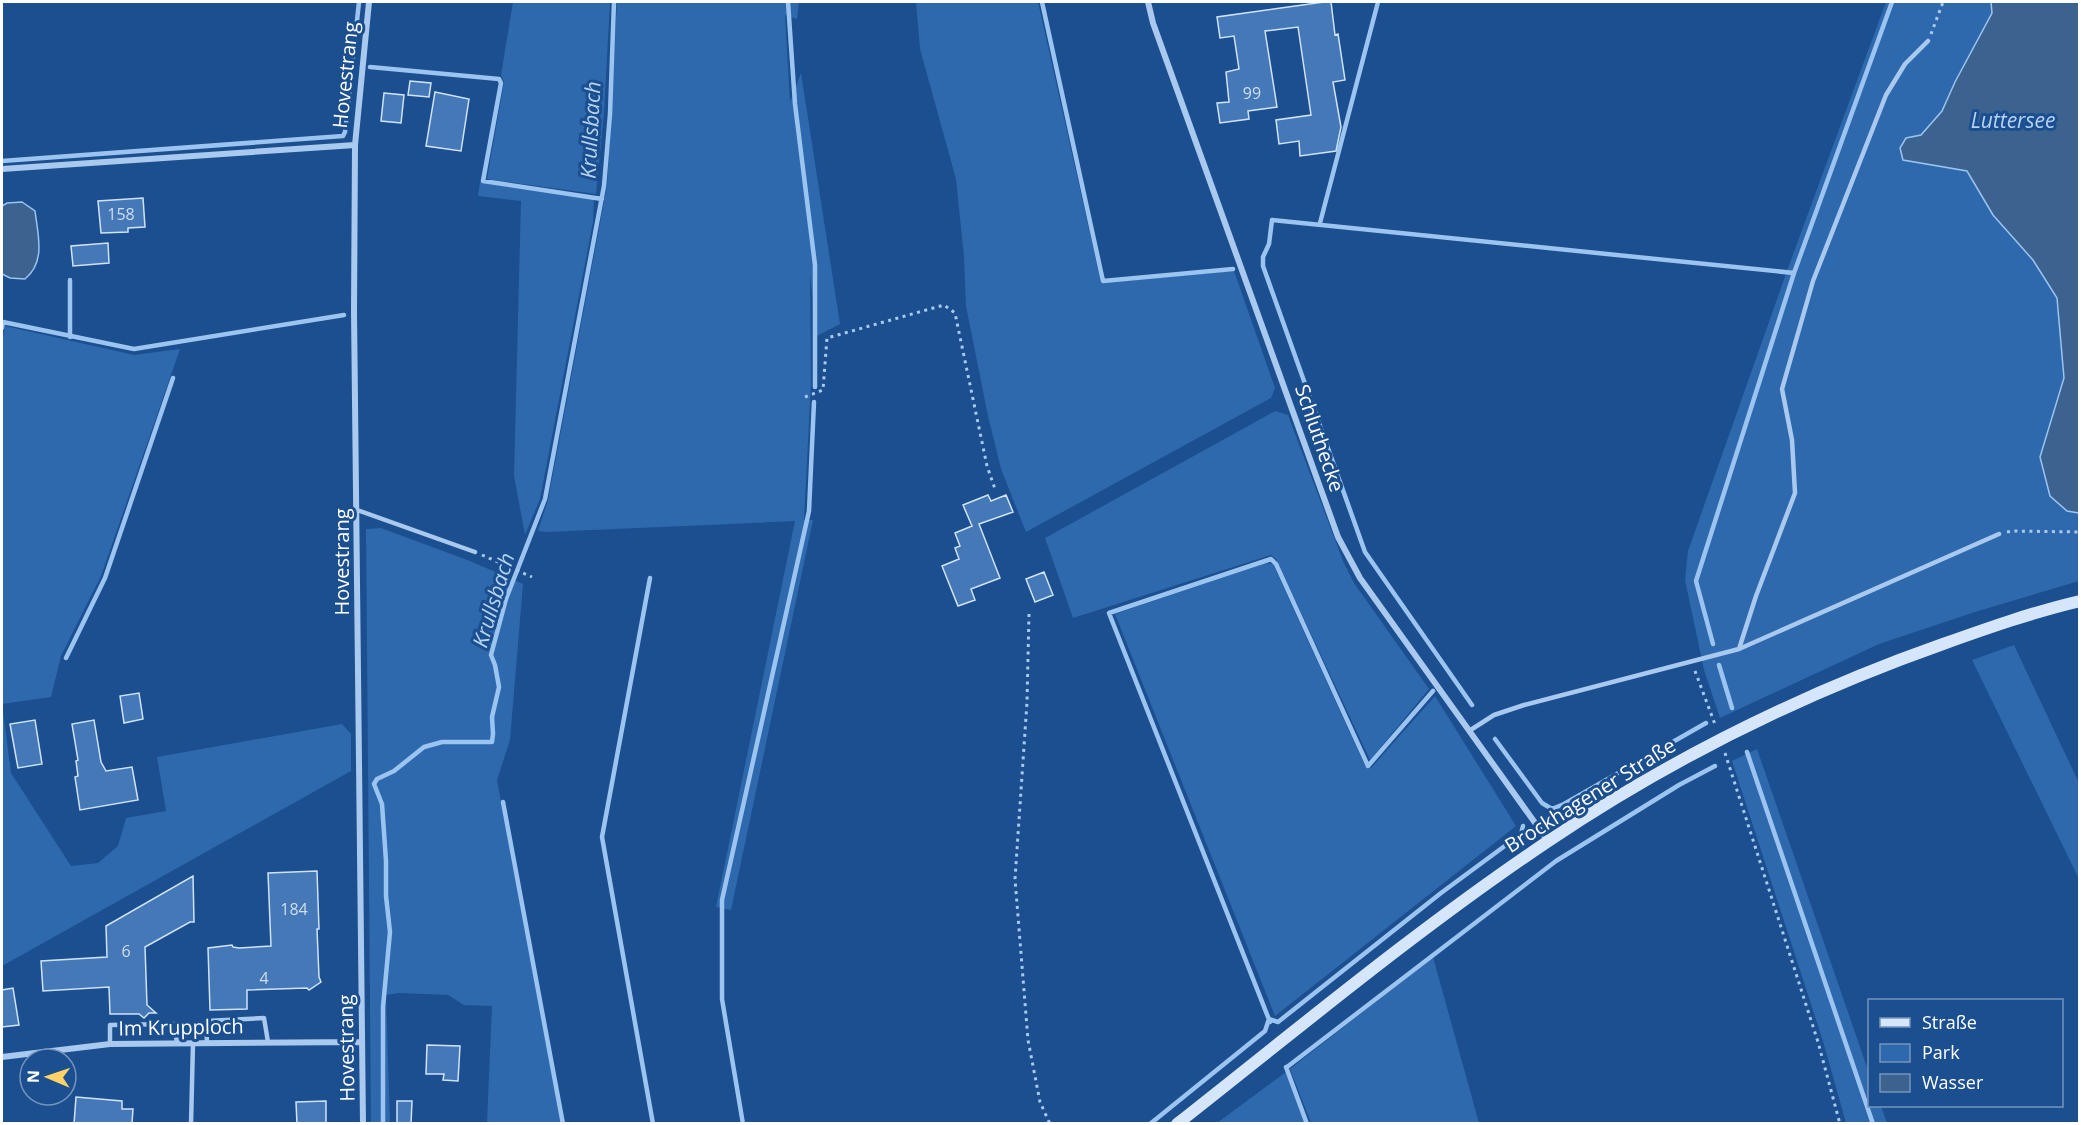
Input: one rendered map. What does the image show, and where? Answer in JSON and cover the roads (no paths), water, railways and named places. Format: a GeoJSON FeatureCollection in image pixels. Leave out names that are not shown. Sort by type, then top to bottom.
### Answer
{"type":"FeatureCollection","features":[{"type":"Feature","properties":{"kind":"main road","name":"Brockhagener Straße"},"geometry":{"type":"LineString","coordinates":[[1177,1124],[1450,910],[1548,841],[1671,765],[1800,701],[1886,664],[1982,630],[2079,601]]}},
{"type":"Feature","properties":{"kind":"street","name":"Hovestrang"},"geometry":{"type":"LineString","coordinates":[[363,1124],[354,311],[355,146],[369,2]]}},
{"type":"Feature","properties":{"kind":"street","name":"Schluthecke"},"geometry":{"type":"LineString","coordinates":[[1148,2],[1153,23],[1338,537],[1360,578],[1548,841]]}},
{"type":"Feature","properties":{"kind":"street"},"geometry":{"type":"LineString","coordinates":[[2,169],[355,146]]}},
{"type":"Feature","properties":{"kind":"street","name":"Im Krupploch"},"geometry":{"type":"LineString","coordinates":[[2,1057],[110,1044],[362,1042]]}},
{"type":"Feature","properties":{"kind":"lane"},"geometry":{"type":"LineString","coordinates":[[1739,649],[1756,596],[1795,493],[1792,440],[1782,389],[1813,281],[1886,95],[1905,64],[1928,41]]}},
{"type":"Feature","properties":{"kind":"lane"},"geometry":{"type":"LineString","coordinates":[[357,510],[475,552]]}},
{"type":"Feature","properties":{"kind":"lane"},"geometry":{"type":"LineString","coordinates":[[1469,731],[1494,715],[1524,705],[1739,649],[1999,534]]}},
{"type":"Feature","properties":{"kind":"lane"},"geometry":{"type":"LineString","coordinates":[[207,1043],[206,1021],[264,1018],[268,1042]]}},
{"type":"Feature","properties":{"kind":"lane"},"geometry":{"type":"LineString","coordinates":[[110,1044],[110,1025],[174,1024],[177,1043]]}},
{"type":"Feature","properties":{"kind":"lane"},"geometry":{"type":"LineString","coordinates":[[191,1124],[193,1043]]}},
{"type":"Feature","properties":{"kind":"water","name":"Luttersee"},"geometry":{"type":"Polygon","coordinates":[[[1991,2],[2079,2],[2079,513],[2067,511],[2050,496],[2040,457],[2064,378],[2057,298],[2033,260],[1993,215],[1967,171],[1903,160],[1900,148],[1906,138],[1921,135],[1942,111],[1992,13],[1991,2]]]}},
{"type":"Feature","properties":{"kind":"water"},"geometry":{"type":"Polygon","coordinates":[[[22,202],[35,211],[39,239],[36,265],[25,279],[10,278],[2,274],[2,206],[7,203],[22,202]]]}},
{"type":"Feature","properties":{"kind":"waterway"},"geometry":{"type":"LineString","coordinates":[[2,161],[343,136],[359,2]]}},
{"type":"Feature","properties":{"kind":"waterway","name":"Krullsbach"},"geometry":{"type":"LineString","coordinates":[[383,1124],[383,1007],[390,932],[382,804],[374,784],[377,779],[394,771],[424,747],[442,742],[492,742],[492,717],[499,687],[491,655],[506,599],[545,499],[604,186],[610,114],[614,2]]}},
{"type":"Feature","properties":{"kind":"waterway"},"geometry":{"type":"LineString","coordinates":[[788,2],[795,104],[815,265],[815,387]]}},
{"type":"Feature","properties":{"kind":"waterway"},"geometry":{"type":"LineString","coordinates":[[1042,2],[1103,281],[1233,269]]}},
{"type":"Feature","properties":{"kind":"waterway"},"geometry":{"type":"LineString","coordinates":[[1320,223],[1378,2]]}},
{"type":"Feature","properties":{"kind":"waterway"},"geometry":{"type":"LineString","coordinates":[[1713,644],[1696,581],[1794,273],[1892,2]]}},
{"type":"Feature","properties":{"kind":"waterway"},"geometry":{"type":"LineString","coordinates":[[370,67],[499,79],[501,83],[483,181],[602,199]]}},
{"type":"Feature","properties":{"kind":"waterway"},"geometry":{"type":"LineString","coordinates":[[1472,705],[1365,552],[1263,266],[1272,220],[1794,273]]}},
{"type":"Feature","properties":{"kind":"waterway"},"geometry":{"type":"LineString","coordinates":[[70,280],[70,337]]}},
{"type":"Feature","properties":{"kind":"waterway"},"geometry":{"type":"LineString","coordinates":[[2,328],[3,322],[134,349],[344,315]]}},
{"type":"Feature","properties":{"kind":"waterway"},"geometry":{"type":"LineString","coordinates":[[66,658],[105,578],[173,378]]}},
{"type":"Feature","properties":{"kind":"waterway"},"geometry":{"type":"LineString","coordinates":[[743,1124],[722,999],[722,900],[809,511],[814,402]]}},
{"type":"Feature","properties":{"kind":"waterway"},"geometry":{"type":"LineString","coordinates":[[1270,1022],[1109,613],[1271,559],[1276,564],[1368,766],[1433,691]]}},
{"type":"Feature","properties":{"kind":"waterway"},"geometry":{"type":"LineString","coordinates":[[650,578],[602,837],[653,1124]]}},
{"type":"Feature","properties":{"kind":"waterway"},"geometry":{"type":"LineString","coordinates":[[1719,665],[1732,708]]}},
{"type":"Feature","properties":{"kind":"waterway"},"geometry":{"type":"LineString","coordinates":[[1495,739],[1542,803],[1552,809],[1706,723]]}},
{"type":"Feature","properties":{"kind":"waterway"},"geometry":{"type":"LineString","coordinates":[[1747,752],[1873,1124]]}},
{"type":"Feature","properties":{"kind":"waterway"},"geometry":{"type":"LineString","coordinates":[[1287,1067],[1556,861],[1679,785],[1715,766]]}},
{"type":"Feature","properties":{"kind":"waterway"},"geometry":{"type":"LineString","coordinates":[[503,802],[563,1124]]}},
{"type":"Feature","properties":{"kind":"waterway"},"geometry":{"type":"LineString","coordinates":[[1150,1124],[1265,1031],[1269,1019],[1278,1022],[1441,893],[1521,834],[1523,826]]}},
{"type":"Feature","properties":{"kind":"waterway"},"geometry":{"type":"LineString","coordinates":[[1286,1067],[1307,1124]]}}]}
